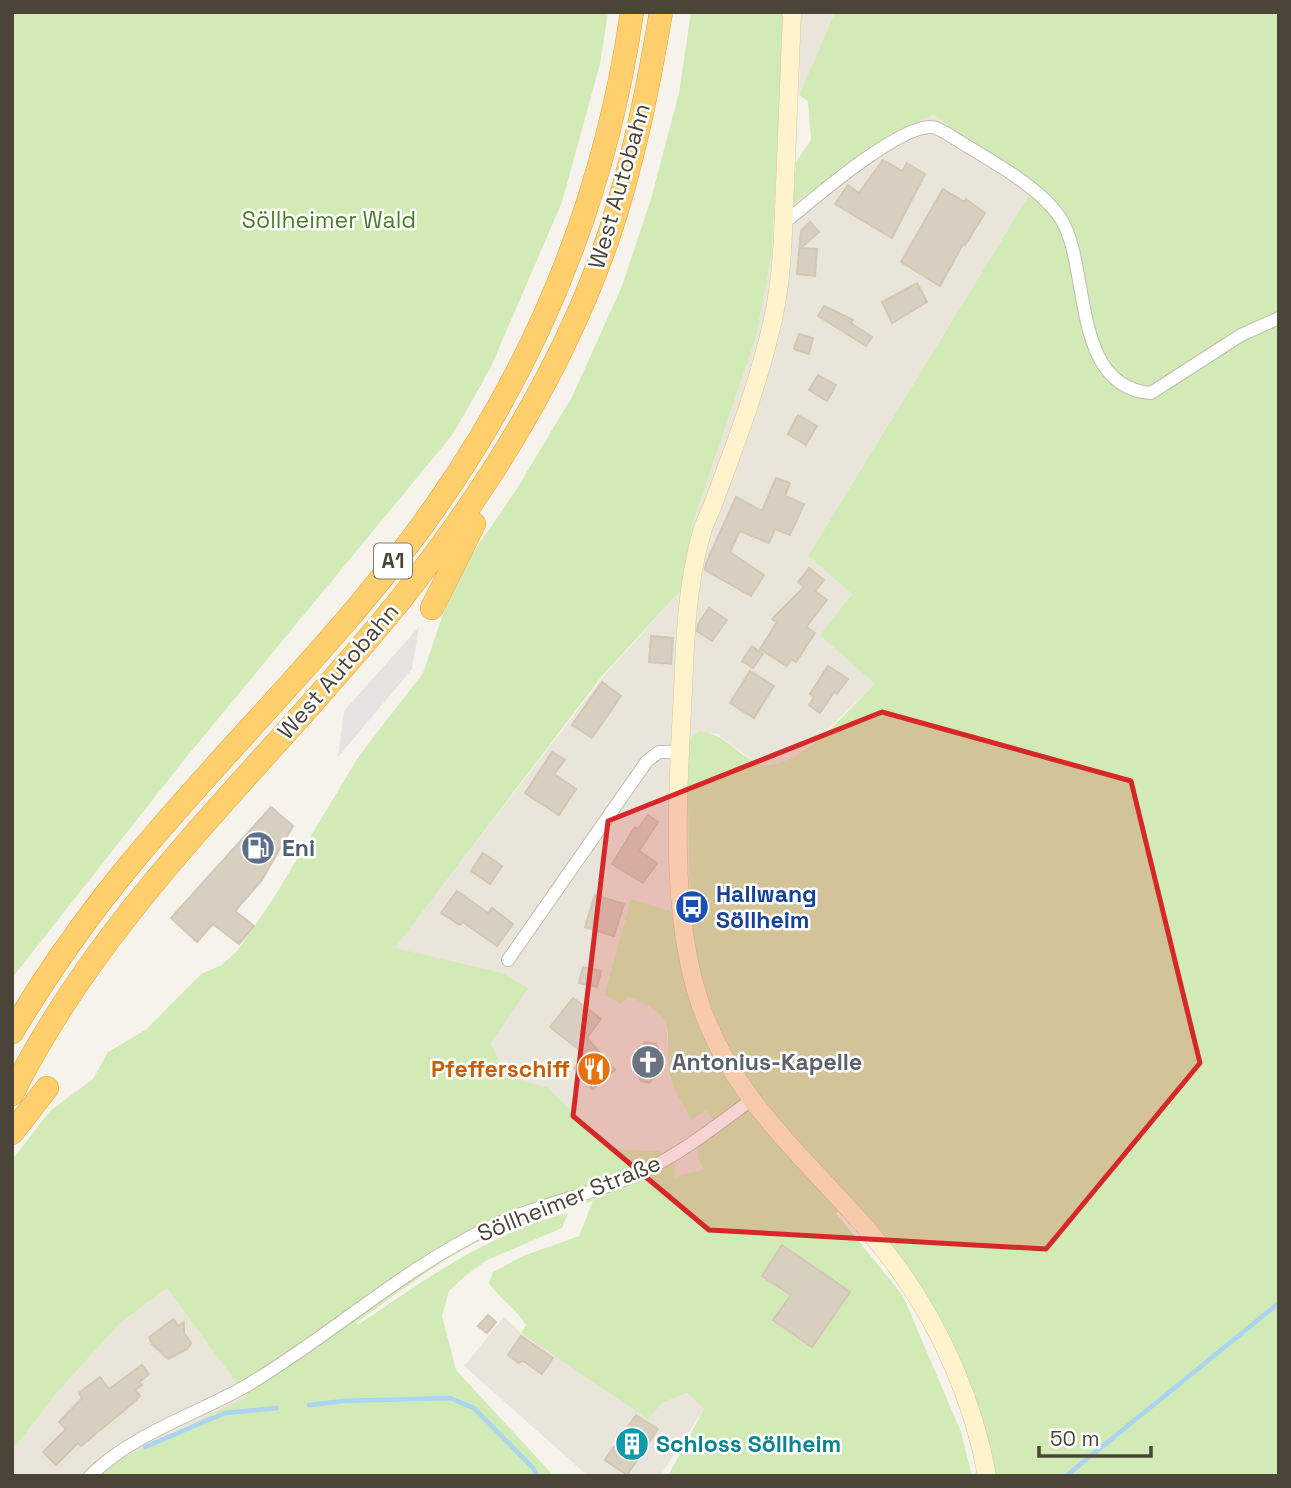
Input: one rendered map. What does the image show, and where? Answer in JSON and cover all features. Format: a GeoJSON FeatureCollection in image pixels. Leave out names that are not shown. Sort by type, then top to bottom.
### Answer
{"type":"FeatureCollection","features":[{"type":"Feature","properties":{"kind":"highway","name":"West Autobahn"},"geometry":{"type":"LineString","coordinates":[[12,1032],[56,963],[127,868],[387,569],[436,506],[482,434],[522,363],[576,243],[607,139],[632,12]]}},
{"type":"Feature","properties":{"kind":"highway","name":"West Autobahn"},"geometry":{"type":"LineString","coordinates":[[12,1094],[64,1004],[134,906],[400,600],[476,498],[518,434],[571,331],[594,275],[639,130],[661,12]]}},
{"type":"Feature","properties":{"kind":"highway"},"geometry":{"type":"LineString","coordinates":[[432,608],[451,565],[474,525],[476,498]]}},
{"type":"Feature","properties":{"kind":"highway"},"geometry":{"type":"LineString","coordinates":[[12,1133],[47,1088]]}},
{"type":"Feature","properties":{"kind":"street"},"geometry":{"type":"LineString","coordinates":[[792,12],[778,288],[767,344],[695,559],[684,665],[680,752],[681,896],[690,967],[710,1032],[750,1101],[898,1267],[954,1371],[971,1414],[987,1476]]}},
{"type":"Feature","properties":{"kind":"street"},"geometry":{"type":"LineString","coordinates":[[783,224],[846,171],[915,130],[933,127],[946,132],[1049,202],[1063,222],[1088,329],[1099,355],[1114,377],[1129,387],[1151,393],[1241,335],[1279,318]]}},
{"type":"Feature","properties":{"kind":"street"},"geometry":{"type":"LineString","coordinates":[[508,960],[646,761],[659,752],[680,752]]}},
{"type":"Feature","properties":{"kind":"street","name":"Söllheimer Straße"},"geometry":{"type":"LineString","coordinates":[[90,1476],[103,1463],[149,1436],[246,1385],[417,1271],[489,1227],[643,1172],[696,1141],[750,1101]]}},
{"type":"Feature","properties":{"kind":"highlighted area"},"geometry":{"type":"Polygon","coordinates":[[[882,712],[1131,781],[1200,1063],[1046,1249],[709,1230],[573,1116],[608,821],[882,712]]]}},
{"type":"Feature","properties":{"kind":"shaded area"},"geometry":{"type":"Polygon","coordinates":[[[801,12],[835,12],[799,95],[801,12]]]}},
{"type":"Feature","properties":{"kind":"shaded area"},"geometry":{"type":"Polygon","coordinates":[[[934,113],[958,135],[1034,187],[808,556],[852,594],[821,635],[875,684],[796,759],[777,766],[756,763],[717,734],[699,732],[691,738],[687,749],[690,918],[631,899],[604,995],[621,1004],[629,997],[653,1007],[666,1019],[670,1077],[691,1119],[706,1110],[721,1131],[704,1169],[674,1177],[660,1151],[613,1149],[547,1087],[506,1077],[491,1043],[527,988],[394,949],[603,677],[681,590],[693,522],[756,337],[772,253],[790,253],[793,205],[888,136],[934,113]]]}},
{"type":"Feature","properties":{"kind":"shaded area"},"geometry":{"type":"Polygon","coordinates":[[[419,627],[412,669],[338,757],[344,711],[419,627]]]}},
{"type":"Feature","properties":{"kind":"shaded area"},"geometry":{"type":"Polygon","coordinates":[[[167,1288],[248,1397],[119,1460],[98,1476],[12,1476],[12,1451],[55,1395],[120,1323],[167,1288]]]}},
{"type":"Feature","properties":{"kind":"shaded area"},"geometry":{"type":"Polygon","coordinates":[[[504,1317],[521,1333],[662,1403],[687,1393],[704,1409],[660,1476],[588,1476],[464,1366],[504,1317]]]}},
{"type":"Feature","properties":{"kind":"green space","name":"Söllheimer Wald"},"geometry":{"type":"Polygon","coordinates":[[[12,12],[608,12],[600,64],[562,202],[490,369],[453,434],[184,760],[12,978],[12,12]]]}},
{"type":"Feature","properties":{"kind":"green space"},"geometry":{"type":"Polygon","coordinates":[[[691,12],[784,12],[772,253],[756,337],[693,522],[681,590],[602,676],[395,948],[502,973],[528,988],[491,1043],[506,1077],[547,1087],[613,1149],[660,1151],[675,1165],[674,1177],[704,1169],[698,1158],[698,1147],[720,1131],[706,1110],[691,1120],[676,1092],[670,1075],[667,1027],[663,1019],[646,1004],[629,997],[621,1004],[604,995],[631,899],[690,917],[687,749],[691,738],[699,731],[709,733],[723,739],[755,762],[769,765],[785,761],[819,739],[875,684],[820,635],[852,594],[808,556],[1034,187],[958,135],[934,114],[887,136],[793,205],[796,162],[811,140],[808,101],[799,95],[835,12],[1279,12],[1279,1476],[994,1476],[982,1423],[851,1199],[836,1213],[903,1296],[961,1432],[972,1476],[668,1476],[704,1409],[687,1393],[662,1403],[648,1419],[521,1333],[526,1325],[489,1283],[493,1272],[523,1256],[579,1236],[593,1201],[517,1225],[474,1244],[422,1276],[356,1323],[358,1325],[484,1245],[568,1213],[562,1228],[487,1260],[465,1276],[449,1291],[442,1316],[456,1370],[554,1476],[98,1476],[119,1460],[247,1397],[167,1288],[120,1323],[55,1395],[12,1451],[12,1160],[50,1111],[93,1079],[108,1052],[147,1029],[201,974],[222,965],[238,950],[273,899],[359,756],[423,673],[443,614],[468,560],[516,490],[573,395],[622,286],[651,199],[679,93],[691,12]]]}},
{"type":"Feature","properties":{"kind":"building"},"geometry":{"type":"Polygon","coordinates":[[[883,160],[902,171],[907,163],[925,174],[892,238],[835,204],[848,185],[859,193],[883,160]]]}},
{"type":"Feature","properties":{"kind":"building"},"geometry":{"type":"Polygon","coordinates":[[[943,189],[965,202],[966,199],[985,213],[965,245],[963,244],[940,286],[901,262],[943,189]]]}},
{"type":"Feature","properties":{"kind":"building"},"geometry":{"type":"Polygon","coordinates":[[[810,222],[819,232],[801,248],[817,249],[815,276],[797,274],[801,231],[810,222]]]}},
{"type":"Feature","properties":{"kind":"building"},"geometry":{"type":"Polygon","coordinates":[[[917,283],[927,302],[892,323],[882,302],[917,283]]]}},
{"type":"Feature","properties":{"kind":"building"},"geometry":{"type":"Polygon","coordinates":[[[824,306],[853,320],[851,323],[872,337],[866,346],[818,316],[824,306]]]}},
{"type":"Feature","properties":{"kind":"building"},"geometry":{"type":"Polygon","coordinates":[[[799,334],[813,338],[809,354],[794,349],[799,334]]]}},
{"type":"Feature","properties":{"kind":"building"},"geometry":{"type":"Polygon","coordinates":[[[818,375],[836,385],[827,401],[809,390],[818,375]]]}},
{"type":"Feature","properties":{"kind":"building"},"geometry":{"type":"Polygon","coordinates":[[[798,415],[817,426],[806,445],[788,434],[798,415]]]}},
{"type":"Feature","properties":{"kind":"building"},"geometry":{"type":"Polygon","coordinates":[[[776,478],[790,483],[785,496],[804,504],[790,535],[775,529],[769,543],[740,531],[730,552],[764,575],[751,596],[705,570],[706,563],[736,497],[762,511],[776,478]]]}},
{"type":"Feature","properties":{"kind":"building"},"geometry":{"type":"Polygon","coordinates":[[[809,568],[824,580],[815,591],[827,600],[806,627],[815,633],[796,662],[791,659],[787,666],[760,649],[777,622],[772,619],[804,587],[798,582],[809,568]]]}},
{"type":"Feature","properties":{"kind":"building"},"geometry":{"type":"Polygon","coordinates":[[[709,608],[727,620],[712,641],[697,631],[698,624],[709,608]]]}},
{"type":"Feature","properties":{"kind":"building"},"geometry":{"type":"Polygon","coordinates":[[[651,636],[673,638],[671,664],[649,662],[651,636]]]}},
{"type":"Feature","properties":{"kind":"building"},"geometry":{"type":"Polygon","coordinates":[[[752,646],[763,654],[753,668],[742,661],[752,646]]]}},
{"type":"Feature","properties":{"kind":"building"},"geometry":{"type":"Polygon","coordinates":[[[828,666],[848,679],[837,694],[834,692],[820,713],[809,705],[814,697],[810,694],[828,666]]]}},
{"type":"Feature","properties":{"kind":"building"},"geometry":{"type":"Polygon","coordinates":[[[750,671],[774,686],[754,718],[730,703],[750,671]]]}},
{"type":"Feature","properties":{"kind":"building"},"geometry":{"type":"Polygon","coordinates":[[[602,682],[621,696],[592,738],[572,725],[602,682]]]}},
{"type":"Feature","properties":{"kind":"building"},"geometry":{"type":"Polygon","coordinates":[[[552,752],[565,760],[554,774],[576,789],[559,815],[525,793],[552,752]]]}},
{"type":"Feature","properties":{"kind":"building"},"geometry":{"type":"Polygon","coordinates":[[[271,807],[293,826],[262,880],[235,911],[254,926],[239,944],[213,924],[197,942],[171,918],[271,807]]]}},
{"type":"Feature","properties":{"kind":"building"},"geometry":{"type":"Polygon","coordinates":[[[648,815],[658,822],[639,851],[657,863],[643,883],[612,864],[635,827],[638,829],[648,815]]]}},
{"type":"Feature","properties":{"kind":"building"},"geometry":{"type":"Polygon","coordinates":[[[483,853],[502,866],[490,884],[471,871],[483,853]]]}},
{"type":"Feature","properties":{"kind":"building"},"geometry":{"type":"Polygon","coordinates":[[[457,891],[488,913],[492,908],[513,924],[497,946],[463,922],[460,925],[441,913],[457,891]]]}},
{"type":"Feature","properties":{"kind":"building"},"geometry":{"type":"Polygon","coordinates":[[[595,895],[624,904],[614,936],[585,927],[595,895]]]}},
{"type":"Feature","properties":{"kind":"building"},"geometry":{"type":"Polygon","coordinates":[[[583,967],[601,971],[597,987],[579,983],[583,967]]]}},
{"type":"Feature","properties":{"kind":"building"},"geometry":{"type":"Polygon","coordinates":[[[573,998],[601,1019],[587,1038],[615,1070],[593,1089],[574,1068],[587,1056],[550,1027],[573,998]]]}},
{"type":"Feature","properties":{"kind":"building","name":"Antonius-Kapelle"},"geometry":{"type":"Polygon","coordinates":[[[645,1042],[656,1044],[662,1064],[659,1073],[649,1083],[641,1081],[634,1067],[645,1042]]]}},
{"type":"Feature","properties":{"kind":"building"},"geometry":{"type":"Polygon","coordinates":[[[782,1245],[850,1292],[812,1347],[773,1320],[791,1295],[762,1276],[782,1245]]]}},
{"type":"Feature","properties":{"kind":"building"},"geometry":{"type":"Polygon","coordinates":[[[488,1315],[496,1322],[487,1333],[478,1326],[488,1315]]]}},
{"type":"Feature","properties":{"kind":"building"},"geometry":{"type":"Polygon","coordinates":[[[173,1319],[179,1326],[184,1322],[184,1333],[191,1343],[187,1349],[168,1359],[152,1344],[149,1337],[173,1319]]]}},
{"type":"Feature","properties":{"kind":"building"},"geometry":{"type":"Polygon","coordinates":[[[521,1336],[553,1358],[542,1374],[522,1360],[519,1363],[508,1355],[521,1336]]]}},
{"type":"Feature","properties":{"kind":"building"},"geometry":{"type":"Polygon","coordinates":[[[142,1365],[149,1374],[139,1382],[142,1385],[135,1390],[140,1396],[81,1446],[78,1443],[56,1465],[43,1452],[66,1429],[59,1422],[82,1398],[79,1393],[100,1377],[109,1389],[142,1365]]]}},
{"type":"Feature","properties":{"kind":"building","name":"Schloss Söllheim"},"geometry":{"type":"Polygon","coordinates":[[[636,1415],[658,1429],[627,1475],[605,1460],[636,1415]]]}},
{"type":"Feature","properties":{"kind":"waterway"},"geometry":{"type":"LineString","coordinates":[[1066,1476],[1279,1303]]}},
{"type":"Feature","properties":{"kind":"waterway"},"geometry":{"type":"LineString","coordinates":[[309,1405],[343,1401],[450,1398],[474,1408],[533,1468],[537,1476]]}},
{"type":"Feature","properties":{"kind":"waterway"},"geometry":{"type":"LineString","coordinates":[[145,1447],[225,1413],[277,1408]]}},
{"type":"Feature","properties":{"kind":"place","name":"Eni"},"geometry":{"type":"Point","coordinates":[258,848]}},
{"type":"Feature","properties":{"kind":"place","name":"Hallwang Söllheim"},"geometry":{"type":"Point","coordinates":[692,907]}},
{"type":"Feature","properties":{"kind":"place","name":"Antonius-Kapelle"},"geometry":{"type":"Point","coordinates":[648,1062]}},
{"type":"Feature","properties":{"kind":"place","name":"Pfefferschiff"},"geometry":{"type":"Point","coordinates":[594,1069]}},
{"type":"Feature","properties":{"kind":"place","name":"Schloss Söllheim"},"geometry":{"type":"Point","coordinates":[632,1444]}}]}
